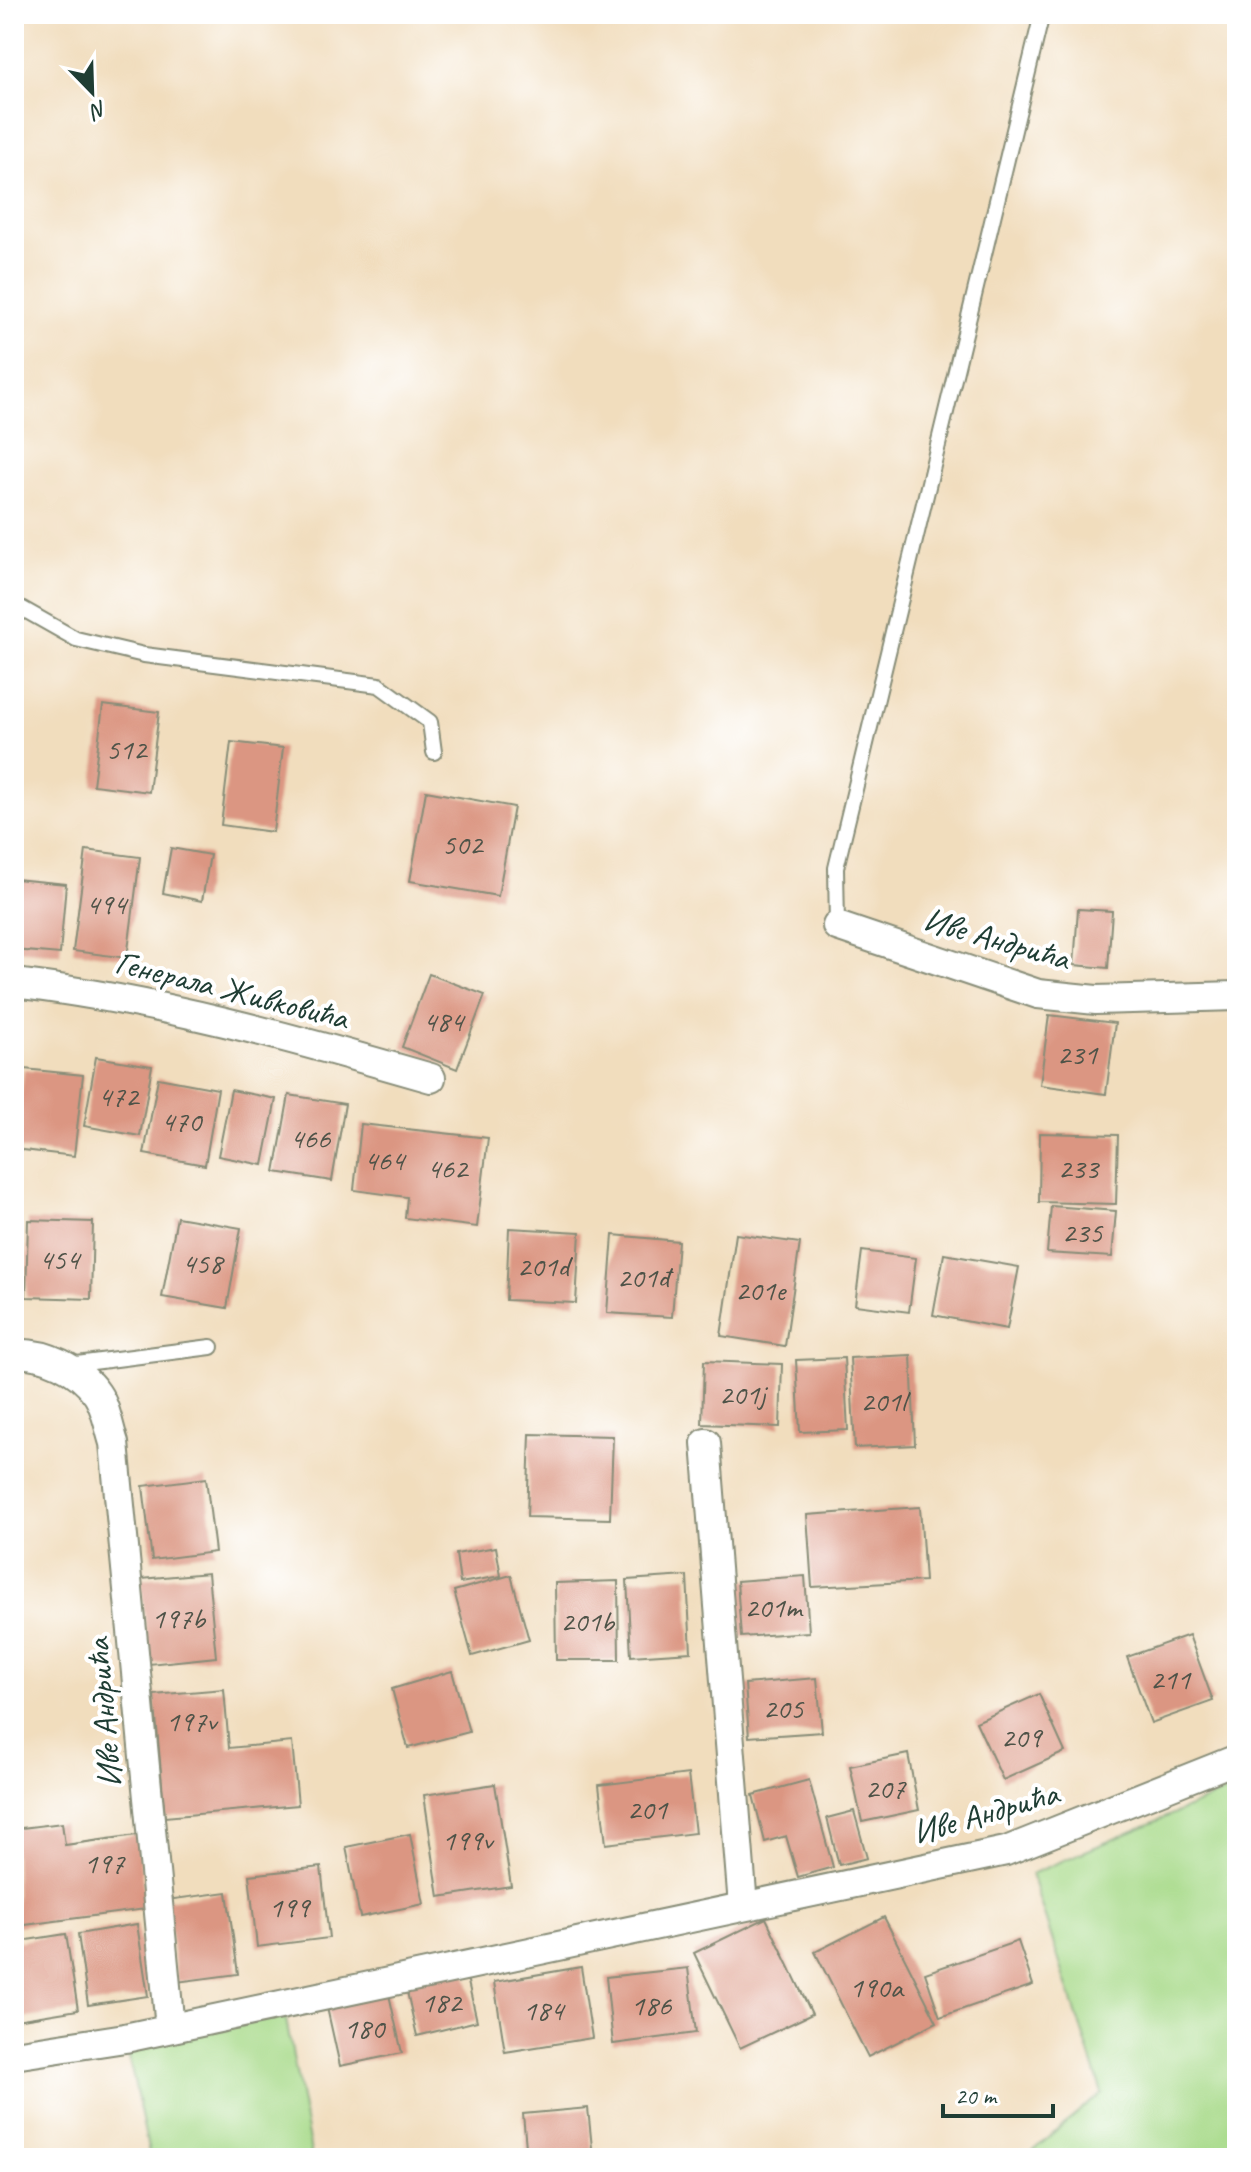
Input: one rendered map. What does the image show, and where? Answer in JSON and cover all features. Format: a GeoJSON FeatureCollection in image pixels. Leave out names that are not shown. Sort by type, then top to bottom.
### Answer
{"type":"FeatureCollection","features":[{"type":"Feature","properties":{"kind":"street","name":"Иве Андрића"},"geometry":{"type":"LineString","coordinates":[[837,926],[1038,994],[1096,1000],[1237,996]]}},
{"type":"Feature","properties":{"kind":"street","name":"Генерала Живковића"},"geometry":{"type":"LineString","coordinates":[[14,983],[106,994],[168,1008],[431,1078]]}},
{"type":"Feature","properties":{"kind":"street"},"geometry":{"type":"LineString","coordinates":[[14,1354],[34,1353],[65,1365]]}},
{"type":"Feature","properties":{"kind":"street","name":"Иве Андрића"},"geometry":{"type":"LineString","coordinates":[[65,1365],[97,1395],[114,1443],[170,2028]]}},
{"type":"Feature","properties":{"kind":"street"},"geometry":{"type":"LineString","coordinates":[[706,1443],[743,1906]]}},
{"type":"Feature","properties":{"kind":"street","name":"Иве Андрића"},"geometry":{"type":"LineString","coordinates":[[14,2055],[170,2028],[1006,1851],[1237,1759]]}},
{"type":"Feature","properties":{"kind":"lane"},"geometry":{"type":"LineString","coordinates":[[837,926],[836,868],[1042,14]]}},
{"type":"Feature","properties":{"kind":"lane"},"geometry":{"type":"LineString","coordinates":[[14,604],[76,639],[144,655],[379,685],[430,722],[434,752]]}},
{"type":"Feature","properties":{"kind":"lane"},"geometry":{"type":"LineString","coordinates":[[65,1365],[211,1347]]}},
{"type":"Feature","properties":{"kind":"green space"},"geometry":{"type":"Polygon","coordinates":[[[1237,1787],[1237,2158],[1024,2158],[1102,2093],[1031,1874],[1237,1787]]]}},
{"type":"Feature","properties":{"kind":"green space"},"geometry":{"type":"Polygon","coordinates":[[[283,2003],[312,2158],[150,2158],[125,2038],[283,2003]]]}},
{"type":"Feature","properties":{"kind":"building"},"geometry":{"type":"Polygon","coordinates":[[[103,705],[159,712],[149,792],[93,785],[103,705]]]}},
{"type":"Feature","properties":{"kind":"building"},"geometry":{"type":"Polygon","coordinates":[[[231,742],[283,748],[273,832],[221,825],[231,742]]]}},
{"type":"Feature","properties":{"kind":"building"},"geometry":{"type":"Polygon","coordinates":[[[426,791],[514,807],[498,896],[410,881],[426,791]]]}},
{"type":"Feature","properties":{"kind":"building"},"geometry":{"type":"Polygon","coordinates":[[[171,848],[210,855],[202,901],[163,893],[171,848]]]}},
{"type":"Feature","properties":{"kind":"building"},"geometry":{"type":"Polygon","coordinates":[[[86,850],[140,857],[127,958],[73,951],[86,850]]]}},
{"type":"Feature","properties":{"kind":"building"},"geometry":{"type":"Polygon","coordinates":[[[15,879],[66,884],[60,954],[14,950],[15,879]]]}},
{"type":"Feature","properties":{"kind":"building"},"geometry":{"type":"Polygon","coordinates":[[[1078,909],[1112,911],[1108,968],[1074,965],[1078,909]]]}},
{"type":"Feature","properties":{"kind":"building"},"geometry":{"type":"Polygon","coordinates":[[[429,974],[485,995],[457,1069],[402,1047],[429,974]]]}},
{"type":"Feature","properties":{"kind":"building"},"geometry":{"type":"Polygon","coordinates":[[[1049,1015],[1115,1023],[1106,1094],[1040,1085],[1049,1015]]]}},
{"type":"Feature","properties":{"kind":"building"},"geometry":{"type":"Polygon","coordinates":[[[14,1040],[20,1040],[16,1064],[14,1064],[14,1040]]]}},
{"type":"Feature","properties":{"kind":"building"},"geometry":{"type":"Polygon","coordinates":[[[96,1057],[152,1066],[140,1136],[84,1126],[96,1057]]]}},
{"type":"Feature","properties":{"kind":"building"},"geometry":{"type":"Polygon","coordinates":[[[24,1069],[83,1075],[74,1156],[15,1149],[24,1069]]]}},
{"type":"Feature","properties":{"kind":"building"},"geometry":{"type":"Polygon","coordinates":[[[158,1078],[218,1089],[205,1165],[144,1154],[158,1078]]]}},
{"type":"Feature","properties":{"kind":"building"},"geometry":{"type":"Polygon","coordinates":[[[231,1090],[276,1099],[263,1165],[218,1156],[231,1090]]]}},
{"type":"Feature","properties":{"kind":"building"},"geometry":{"type":"Polygon","coordinates":[[[289,1095],[345,1104],[332,1181],[275,1172],[289,1095]]]}},
{"type":"Feature","properties":{"kind":"building"},"geometry":{"type":"Polygon","coordinates":[[[361,1124],[488,1138],[477,1227],[405,1218],[407,1197],[354,1190],[361,1124]]]}},
{"type":"Feature","properties":{"kind":"building"},"geometry":{"type":"Polygon","coordinates":[[[1040,1133],[1118,1135],[1116,1204],[1039,1202],[1040,1133]]]}},
{"type":"Feature","properties":{"kind":"building"},"geometry":{"type":"Polygon","coordinates":[[[1051,1206],[1116,1211],[1112,1257],[1047,1253],[1051,1206]]]}},
{"type":"Feature","properties":{"kind":"building"},"geometry":{"type":"Polygon","coordinates":[[[177,1217],[241,1228],[227,1308],[162,1297],[177,1217]]]}},
{"type":"Feature","properties":{"kind":"building"},"geometry":{"type":"Polygon","coordinates":[[[28,1220],[93,1222],[91,1299],[26,1297],[28,1220]]]}},
{"type":"Feature","properties":{"kind":"building"},"geometry":{"type":"Polygon","coordinates":[[[509,1228],[580,1232],[576,1303],[506,1300],[509,1228]]]}},
{"type":"Feature","properties":{"kind":"building"},"geometry":{"type":"Polygon","coordinates":[[[736,1234],[800,1243],[785,1346],[721,1336],[736,1234]]]}},
{"type":"Feature","properties":{"kind":"building"},"geometry":{"type":"Polygon","coordinates":[[[613,1235],[678,1241],[672,1317],[607,1313],[613,1235]]]}},
{"type":"Feature","properties":{"kind":"building"},"geometry":{"type":"Polygon","coordinates":[[[862,1251],[916,1258],[909,1312],[855,1305],[862,1251]]]}},
{"type":"Feature","properties":{"kind":"building"},"geometry":{"type":"Polygon","coordinates":[[[944,1254],[1019,1267],[1007,1329],[933,1315],[944,1254]]]}},
{"type":"Feature","properties":{"kind":"building"},"geometry":{"type":"Polygon","coordinates":[[[911,1355],[915,1445],[855,1448],[850,1358],[911,1355]]]}},
{"type":"Feature","properties":{"kind":"building"},"geometry":{"type":"Polygon","coordinates":[[[844,1358],[848,1430],[800,1432],[796,1360],[844,1358]]]}},
{"type":"Feature","properties":{"kind":"building"},"geometry":{"type":"Polygon","coordinates":[[[704,1361],[782,1364],[780,1427],[702,1424],[704,1361]]]}},
{"type":"Feature","properties":{"kind":"building"},"geometry":{"type":"Polygon","coordinates":[[[530,1434],[613,1436],[610,1519],[527,1517],[530,1434]]]}},
{"type":"Feature","properties":{"kind":"building"},"geometry":{"type":"Polygon","coordinates":[[[206,1478],[215,1552],[152,1560],[143,1486],[206,1478]]]}},
{"type":"Feature","properties":{"kind":"building"},"geometry":{"type":"Polygon","coordinates":[[[920,1507],[925,1581],[812,1587],[807,1515],[920,1507]]]}},
{"type":"Feature","properties":{"kind":"building"},"geometry":{"type":"Polygon","coordinates":[[[496,1547],[501,1576],[460,1583],[456,1554],[496,1547]]]}},
{"type":"Feature","properties":{"kind":"building"},"geometry":{"type":"Polygon","coordinates":[[[208,1573],[216,1657],[149,1664],[141,1579],[208,1573]]]}},
{"type":"Feature","properties":{"kind":"building"},"geometry":{"type":"Polygon","coordinates":[[[511,1575],[529,1640],[472,1656],[454,1591],[511,1575]]]}},
{"type":"Feature","properties":{"kind":"building"},"geometry":{"type":"Polygon","coordinates":[[[687,1576],[691,1652],[631,1656],[627,1580],[687,1576]]]}},
{"type":"Feature","properties":{"kind":"building"},"geometry":{"type":"Polygon","coordinates":[[[805,1576],[809,1632],[741,1637],[737,1581],[805,1576]]]}},
{"type":"Feature","properties":{"kind":"building"},"geometry":{"type":"Polygon","coordinates":[[[618,1581],[619,1660],[556,1660],[555,1583],[618,1581]]]}},
{"type":"Feature","properties":{"kind":"building"},"geometry":{"type":"Polygon","coordinates":[[[1189,1635],[1213,1701],[1151,1723],[1127,1657],[1189,1635]]]}},
{"type":"Feature","properties":{"kind":"building"},"geometry":{"type":"Polygon","coordinates":[[[452,1671],[469,1732],[408,1748],[392,1689],[452,1671]]]}},
{"type":"Feature","properties":{"kind":"building"},"geometry":{"type":"Polygon","coordinates":[[[817,1678],[822,1732],[749,1737],[745,1684],[817,1678]]]}},
{"type":"Feature","properties":{"kind":"building"},"geometry":{"type":"Polygon","coordinates":[[[224,1689],[229,1748],[292,1742],[298,1805],[165,1817],[154,1695],[224,1689]]]}},
{"type":"Feature","properties":{"kind":"building"},"geometry":{"type":"Polygon","coordinates":[[[1039,1694],[1065,1752],[1003,1780],[976,1722],[1039,1694]]]}},
{"type":"Feature","properties":{"kind":"building"},"geometry":{"type":"Polygon","coordinates":[[[908,1754],[919,1810],[862,1822],[850,1766],[908,1754]]]}},
{"type":"Feature","properties":{"kind":"building"},"geometry":{"type":"Polygon","coordinates":[[[688,1774],[695,1833],[606,1844],[599,1785],[688,1774]]]}},
{"type":"Feature","properties":{"kind":"building"},"geometry":{"type":"Polygon","coordinates":[[[809,1780],[833,1867],[798,1877],[786,1836],[765,1842],[753,1795],[809,1780]]]}},
{"type":"Feature","properties":{"kind":"building"},"geometry":{"type":"Polygon","coordinates":[[[495,1784],[511,1886],[439,1897],[424,1795],[495,1784]]]}},
{"type":"Feature","properties":{"kind":"building"},"geometry":{"type":"Polygon","coordinates":[[[854,1811],[867,1858],[839,1865],[827,1818],[854,1811]]]}},
{"type":"Feature","properties":{"kind":"building"},"geometry":{"type":"Polygon","coordinates":[[[62,1823],[65,1845],[137,1835],[146,1909],[17,1926],[14,1829],[62,1823]]]}},
{"type":"Feature","properties":{"kind":"building"},"geometry":{"type":"Polygon","coordinates":[[[410,1834],[424,1904],[360,1917],[346,1847],[410,1834]]]}},
{"type":"Feature","properties":{"kind":"building"},"geometry":{"type":"Polygon","coordinates":[[[321,1867],[329,1938],[257,1947],[249,1875],[321,1867]]]}},
{"type":"Feature","properties":{"kind":"building"},"geometry":{"type":"Polygon","coordinates":[[[227,1892],[238,1974],[177,1982],[166,1900],[227,1892]]]}},
{"type":"Feature","properties":{"kind":"building"},"geometry":{"type":"Polygon","coordinates":[[[884,1917],[937,2022],[868,2057],[815,1952],[884,1917]]]}},
{"type":"Feature","properties":{"kind":"building"},"geometry":{"type":"Polygon","coordinates":[[[766,1918],[812,2014],[740,2048],[694,1953],[766,1918]]]}},
{"type":"Feature","properties":{"kind":"building"},"geometry":{"type":"Polygon","coordinates":[[[137,1924],[148,1996],[88,2005],[78,1934],[137,1924]]]}},
{"type":"Feature","properties":{"kind":"building"},"geometry":{"type":"Polygon","coordinates":[[[66,1934],[78,2010],[16,2020],[14,1942],[66,1934]]]}},
{"type":"Feature","properties":{"kind":"building"},"geometry":{"type":"Polygon","coordinates":[[[1018,1941],[1033,1985],[940,2017],[925,1973],[1018,1941]]]}},
{"type":"Feature","properties":{"kind":"building"},"geometry":{"type":"Polygon","coordinates":[[[581,1967],[592,2038],[505,2052],[494,1982],[581,1967]]]}},
{"type":"Feature","properties":{"kind":"building"},"geometry":{"type":"Polygon","coordinates":[[[688,1968],[696,2033],[613,2044],[606,1977],[688,1968]]]}},
{"type":"Feature","properties":{"kind":"building"},"geometry":{"type":"Polygon","coordinates":[[[465,1969],[477,2021],[417,2036],[405,1983],[465,1969]]]}},
{"type":"Feature","properties":{"kind":"building"},"geometry":{"type":"Polygon","coordinates":[[[388,1990],[402,2053],[340,2066],[326,2003],[388,1990]]]}},
{"type":"Feature","properties":{"kind":"building"},"geometry":{"type":"Polygon","coordinates":[[[588,2108],[593,2158],[527,2158],[523,2114],[588,2108]]]}}]}
